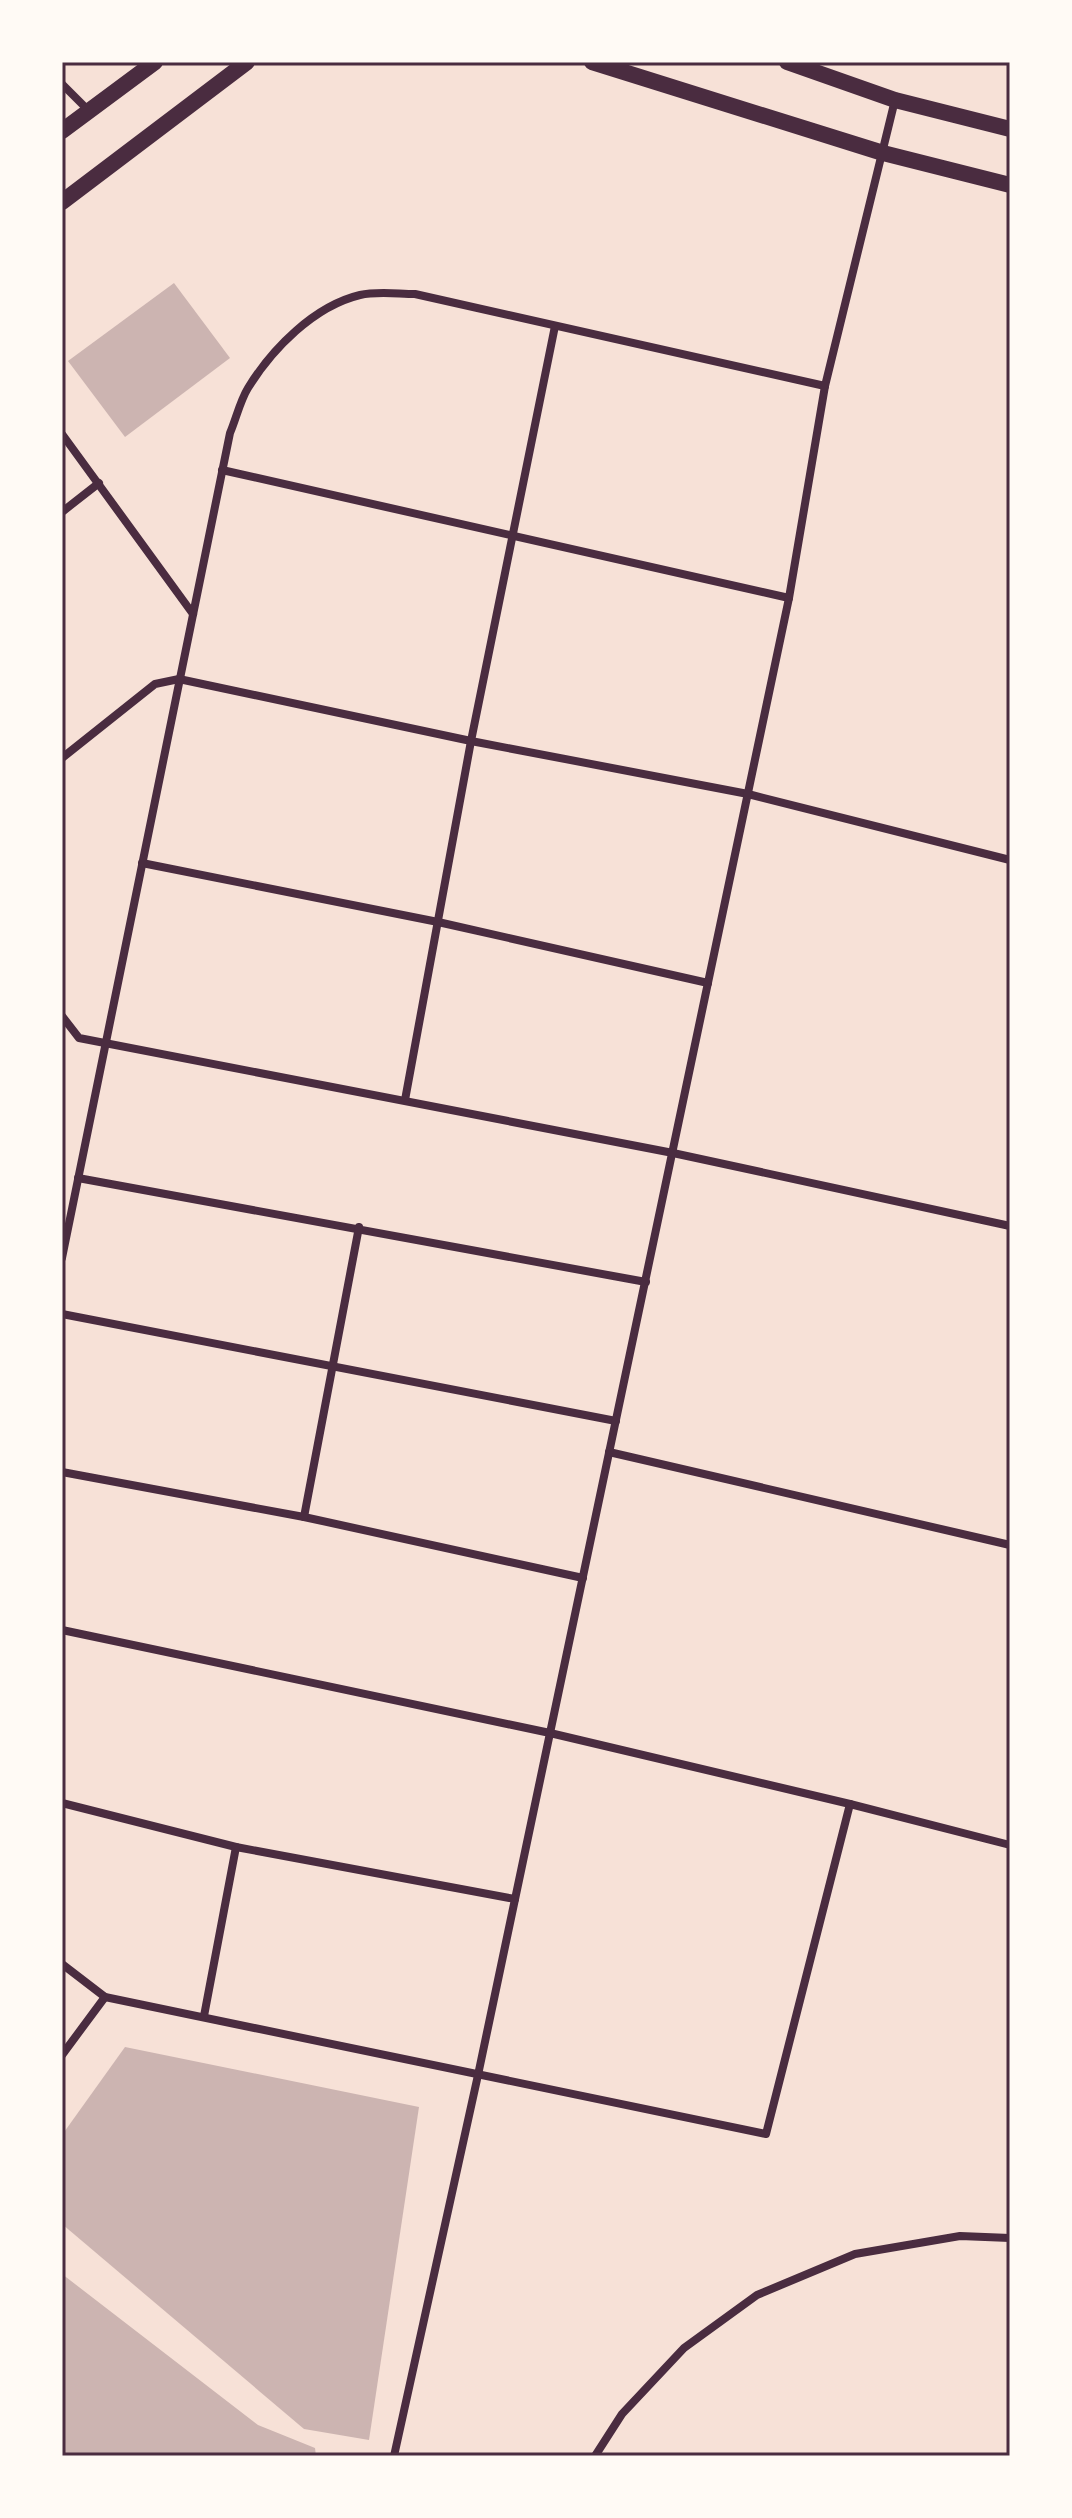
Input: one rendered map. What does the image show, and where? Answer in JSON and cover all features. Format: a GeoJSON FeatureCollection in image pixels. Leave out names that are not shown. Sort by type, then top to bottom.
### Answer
{"type":"FeatureCollection","features":[{"type":"Feature","properties":{"kind":"main road"},"geometry":{"type":"LineString","coordinates":[[62,131],[155,62]]}},
{"type":"Feature","properties":{"kind":"main road"},"geometry":{"type":"LineString","coordinates":[[62,202],[247,62]]}},
{"type":"Feature","properties":{"kind":"main road"},"geometry":{"type":"LineString","coordinates":[[592,62],[883,153],[1010,185]]}},
{"type":"Feature","properties":{"kind":"main road"},"geometry":{"type":"LineString","coordinates":[[794,64],[895,100],[1010,129]]}},
{"type":"Feature","properties":{"kind":"street"},"geometry":{"type":"LineString","coordinates":[[62,84],[89,111]]}},
{"type":"Feature","properties":{"kind":"street"},"geometry":{"type":"LineString","coordinates":[[394,2456],[478,2075],[789,598],[825,386],[895,100]]}},
{"type":"Feature","properties":{"kind":"street"},"geometry":{"type":"LineString","coordinates":[[62,1258],[230,433],[247,389],[278,350],[307,322],[335,303],[363,294],[415,294],[825,386]]}},
{"type":"Feature","properties":{"kind":"street"},"geometry":{"type":"LineString","coordinates":[[405,1100],[471,741],[555,326]]}},
{"type":"Feature","properties":{"kind":"street"},"geometry":{"type":"LineString","coordinates":[[62,434],[193,614]]}},
{"type":"Feature","properties":{"kind":"street"},"geometry":{"type":"LineString","coordinates":[[222,470],[789,598]]}},
{"type":"Feature","properties":{"kind":"street"},"geometry":{"type":"LineString","coordinates":[[62,512],[99,483]]}},
{"type":"Feature","properties":{"kind":"street"},"geometry":{"type":"LineString","coordinates":[[62,758],[155,684],[179,679],[471,741],[748,794],[1010,860]]}},
{"type":"Feature","properties":{"kind":"street"},"geometry":{"type":"LineString","coordinates":[[142,863],[438,922],[708,983]]}},
{"type":"Feature","properties":{"kind":"street"},"geometry":{"type":"LineString","coordinates":[[62,1016],[79,1038],[673,1153],[1010,1224]]}},
{"type":"Feature","properties":{"kind":"street"},"geometry":{"type":"LineString","coordinates":[[78,1178],[359,1227],[646,1282]]}},
{"type":"Feature","properties":{"kind":"street"},"geometry":{"type":"LineString","coordinates":[[304,1517],[359,1227]]}},
{"type":"Feature","properties":{"kind":"street"},"geometry":{"type":"LineString","coordinates":[[62,1314],[616,1421]]}},
{"type":"Feature","properties":{"kind":"street"},"geometry":{"type":"LineString","coordinates":[[609,1452],[1010,1545]]}},
{"type":"Feature","properties":{"kind":"street"},"geometry":{"type":"LineString","coordinates":[[62,1472],[304,1517],[583,1578]]}},
{"type":"Feature","properties":{"kind":"street"},"geometry":{"type":"LineString","coordinates":[[62,1630],[550,1733],[1010,1845]]}},
{"type":"Feature","properties":{"kind":"street"},"geometry":{"type":"LineString","coordinates":[[62,1803],[236,1847],[515,1899]]}},
{"type":"Feature","properties":{"kind":"street"},"geometry":{"type":"LineString","coordinates":[[62,1964],[105,1997],[766,2134],[850,1804]]}},
{"type":"Feature","properties":{"kind":"street"},"geometry":{"type":"LineString","coordinates":[[204,2016],[236,1847]]}},
{"type":"Feature","properties":{"kind":"street"},"geometry":{"type":"LineString","coordinates":[[62,2055],[105,1997]]}},
{"type":"Feature","properties":{"kind":"street"},"geometry":{"type":"LineString","coordinates":[[595,2456],[622,2414],[684,2348],[757,2295],[855,2254],[960,2236],[1010,2238]]}},
{"type":"Feature","properties":{"kind":"building"},"geometry":{"type":"Polygon","coordinates":[[[174,283],[230,358],[125,437],[68,361],[174,283]]]}},
{"type":"Feature","properties":{"kind":"building"},"geometry":{"type":"Polygon","coordinates":[[[125,2047],[419,2107],[369,2440],[304,2429],[62,2224],[62,2135],[125,2047]]]}},
{"type":"Feature","properties":{"kind":"building"},"geometry":{"type":"Polygon","coordinates":[[[62,2274],[258,2425],[315,2448],[316,2456],[62,2456],[62,2274]]]}}]}
